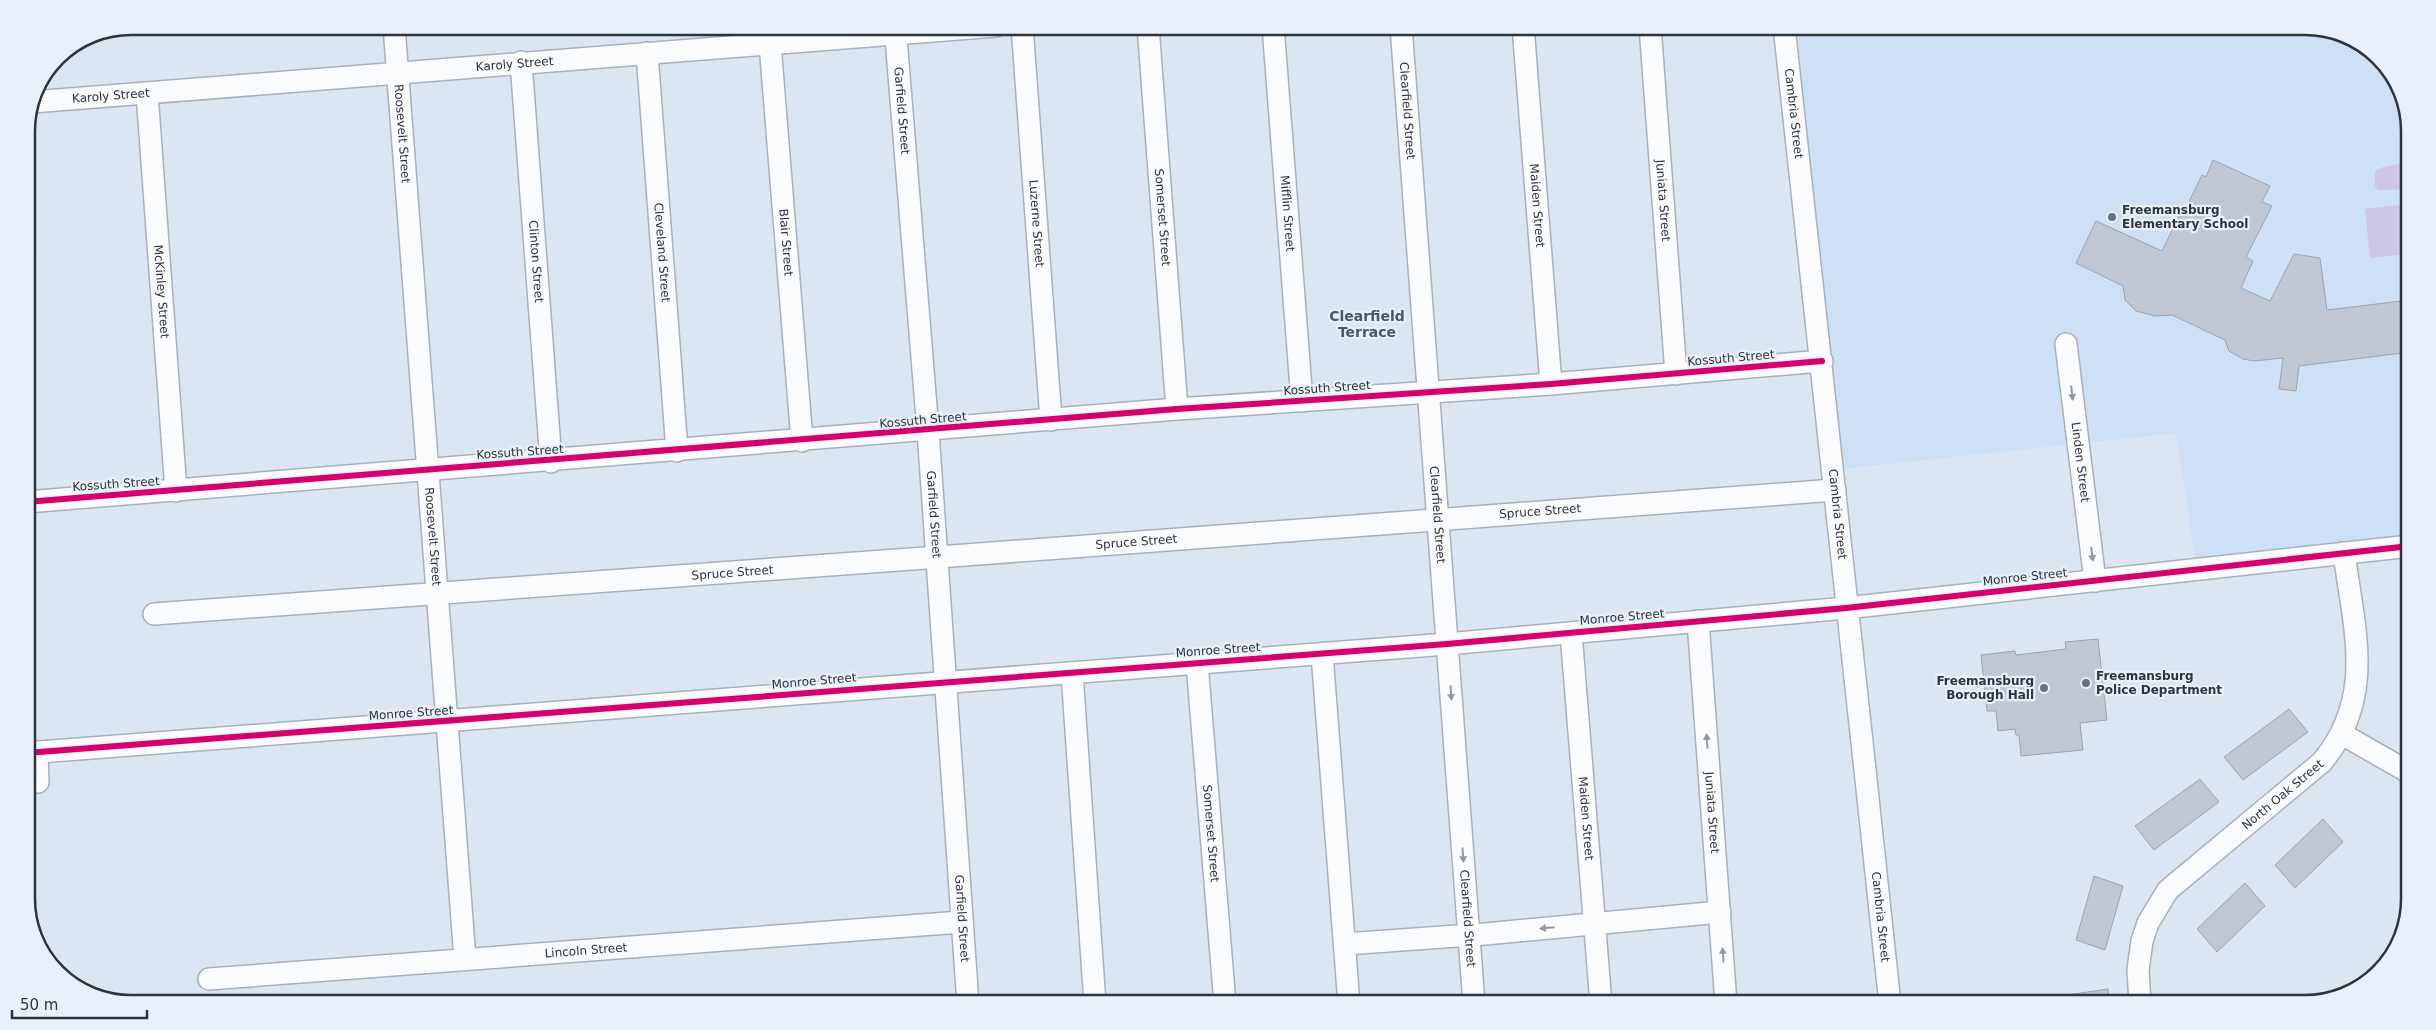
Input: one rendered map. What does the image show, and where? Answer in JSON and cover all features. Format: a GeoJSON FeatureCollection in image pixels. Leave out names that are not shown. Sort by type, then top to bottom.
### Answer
{"type":"FeatureCollection","features":[{"type":"Feature","properties":{"kind":"street","name":"Roosevelt Street"},"geometry":{"type":"LineString","coordinates":[[395,35],[465,959]]}},
{"type":"Feature","properties":{"kind":"street","name":"Karoly Street"},"geometry":{"type":"LineString","coordinates":[[40,101],[521,62],[770,44],[857,35]]}},
{"type":"Feature","properties":{"kind":"street","name":"Garfield Street"},"geometry":{"type":"LineString","coordinates":[[896,35],[928,431],[967,995]]}},
{"type":"Feature","properties":{"kind":"street","name":"Luzerne Street"},"geometry":{"type":"LineString","coordinates":[[1023,35],[1051,420]]}},
{"type":"Feature","properties":{"kind":"street","name":"Somerset Street"},"geometry":{"type":"LineString","coordinates":[[1149,35],[1177,410]]}},
{"type":"Feature","properties":{"kind":"street","name":"Mifflin Street"},"geometry":{"type":"LineString","coordinates":[[1274,35],[1302,401]]}},
{"type":"Feature","properties":{"kind":"street","name":"Clearfield Street"},"geometry":{"type":"LineString","coordinates":[[1402,35],[1473,995]]}},
{"type":"Feature","properties":{"kind":"street","name":"Maiden Street"},"geometry":{"type":"LineString","coordinates":[[1524,35],[1551,384]]}},
{"type":"Feature","properties":{"kind":"street","name":"Juniata Street"},"geometry":{"type":"LineString","coordinates":[[1651,35],[1676,374]]}},
{"type":"Feature","properties":{"kind":"street","name":"Cambria Street"},"geometry":{"type":"LineString","coordinates":[[1785,35],[1822,361],[1846,608],[1889,995]]}},
{"type":"Feature","properties":{"kind":"street","name":"Blair Street"},"geometry":{"type":"LineString","coordinates":[[770,44],[802,441]]}},
{"type":"Feature","properties":{"kind":"street","name":"Cleveland Street"},"geometry":{"type":"LineString","coordinates":[[648,53],[677,451]]}},
{"type":"Feature","properties":{"kind":"street","name":"Clinton Street"},"geometry":{"type":"LineString","coordinates":[[521,62],[551,462]]}},
{"type":"Feature","properties":{"kind":"street","name":"McKinley Street"},"geometry":{"type":"LineString","coordinates":[[147,93],[176,491]]}},
{"type":"Feature","properties":{"kind":"street","name":"Linden Street"},"geometry":{"type":"LineString","coordinates":[[2066,344],[2095,581]]}},
{"type":"Feature","properties":{"kind":"street","name":"Kossuth Street"},"geometry":{"type":"LineString","coordinates":[[35,501],[551,462],[1177,410],[1551,384],[1822,361]]}},
{"type":"Feature","properties":{"kind":"street","name":"Spruce Street"},"geometry":{"type":"LineString","coordinates":[[154,614],[438,596],[1438,517],[1835,490]]}},
{"type":"Feature","properties":{"kind":"street","name":"Monroe Street"},"geometry":{"type":"LineString","coordinates":[[35,753],[1447,644],[1846,608],[2401,547]]}},
{"type":"Feature","properties":{"kind":"street","name":"North Oak Street"},"geometry":{"type":"LineString","coordinates":[[2139,995],[2138,970],[2142,940],[2148,923],[2168,890],[2322,762],[2342,734],[2351,713],[2357,673],[2344,553]]}},
{"type":"Feature","properties":{"kind":"street","name":"Juniata Street"},"geometry":{"type":"LineString","coordinates":[[1698,621],[1725,995]]}},
{"type":"Feature","properties":{"kind":"street","name":"Maiden Street"},"geometry":{"type":"LineString","coordinates":[[1571,633],[1600,995]]}},
{"type":"Feature","properties":{"kind":"street"},"geometry":{"type":"LineString","coordinates":[[1322,654],[1348,995]]}},
{"type":"Feature","properties":{"kind":"street","name":"Somerset Street"},"geometry":{"type":"LineString","coordinates":[[1197,663],[1224,995]]}},
{"type":"Feature","properties":{"kind":"street"},"geometry":{"type":"LineString","coordinates":[[1072,673],[1094,995]]}},
{"type":"Feature","properties":{"kind":"street"},"geometry":{"type":"LineString","coordinates":[[2342,734],[2401,768]]}},
{"type":"Feature","properties":{"kind":"street"},"geometry":{"type":"LineString","coordinates":[[35,768],[38,782]]}},
{"type":"Feature","properties":{"kind":"street"},"geometry":{"type":"LineString","coordinates":[[1345,944],[1469,935],[1720,912]]}},
{"type":"Feature","properties":{"kind":"street","name":"Lincoln Street"},"geometry":{"type":"LineString","coordinates":[[210,979],[961,922]]}},
{"type":"Feature","properties":{"kind":"shaded area","name":"Freemansburg Elementary School"},"geometry":{"type":"Polygon","coordinates":[[[1797,35],[2305,35],[2330,38],[2342,42],[2368,59],[2385,78],[2396,100],[2401,125],[2401,536],[2195,558],[2176,433],[1841,469],[1797,35]]]}},
{"type":"Feature","properties":{"kind":"shaded area"},"geometry":{"type":"Polygon","coordinates":[[[2401,164],[2401,189],[2378,190],[2375,186],[2375,171],[2383,167],[2401,164]]]}},
{"type":"Feature","properties":{"kind":"shaded area"},"geometry":{"type":"Polygon","coordinates":[[[2401,205],[2401,255],[2370,258],[2365,209],[2401,205]]]}},
{"type":"Feature","properties":{"kind":"building"},"geometry":{"type":"Polygon","coordinates":[[[2213,160],[2270,186],[2262,202],[2272,206],[2246,257],[2253,261],[2241,288],[2270,301],[2294,254],[2320,258],[2327,310],[2401,301],[2401,353],[2299,366],[2296,391],[2279,389],[2283,358],[2254,361],[2243,359],[2229,351],[2225,340],[2172,315],[2155,316],[2136,311],[2125,300],[2123,286],[2076,263],[2096,221],[2162,251],[2202,175],[2206,177],[2213,160]]]}},
{"type":"Feature","properties":{"kind":"building"},"geometry":{"type":"Polygon","coordinates":[[[2098,639],[2107,720],[2080,723],[2083,750],[2021,756],[2019,735],[2016,735],[2015,729],[1998,731],[1996,711],[1987,711],[1981,655],[2015,651],[2016,655],[2066,649],[2065,642],[2098,639]]]}},
{"type":"Feature","properties":{"kind":"building"},"geometry":{"type":"Polygon","coordinates":[[[2289,709],[2308,732],[2243,780],[2224,757],[2289,709]]]}},
{"type":"Feature","properties":{"kind":"building"},"geometry":{"type":"Polygon","coordinates":[[[2200,779],[2219,802],[2154,850],[2135,826],[2200,779]]]}},
{"type":"Feature","properties":{"kind":"building"},"geometry":{"type":"Polygon","coordinates":[[[2323,819],[2343,842],[2295,888],[2275,865],[2323,819]]]}},
{"type":"Feature","properties":{"kind":"building"},"geometry":{"type":"Polygon","coordinates":[[[2094,876],[2123,886],[2105,950],[2076,940],[2094,876]]]}},
{"type":"Feature","properties":{"kind":"building"},"geometry":{"type":"Polygon","coordinates":[[[2245,883],[2265,906],[2217,952],[2197,929],[2245,883]]]}},
{"type":"Feature","properties":{"kind":"building"},"geometry":{"type":"Polygon","coordinates":[[[2108,989],[2108,995],[2067,995],[2108,989]]]}},
{"type":"Feature","properties":{"kind":"cycle path"},"geometry":{"type":"LineString","coordinates":[[35,501],[1177,409],[1551,384],[1822,361]]}},
{"type":"Feature","properties":{"kind":"cycle path"},"geometry":{"type":"LineString","coordinates":[[35,752],[1447,644],[1846,608],[2401,547]]}},
{"type":"Feature","properties":{"kind":"place","name":"Freemansburg Elementary School"},"geometry":{"type":"Point","coordinates":[2112,217]}},
{"type":"Feature","properties":{"kind":"place","name":"Freemansburg Police Department"},"geometry":{"type":"Point","coordinates":[2086,683]}},
{"type":"Feature","properties":{"kind":"place","name":"Freemansburg Borough Hall"},"geometry":{"type":"Point","coordinates":[2044,688]}},
{"type":"Feature","properties":{"kind":"district","name":"Clearfield Terrace"},"geometry":{"type":"Point","coordinates":[1367,324]}}]}
